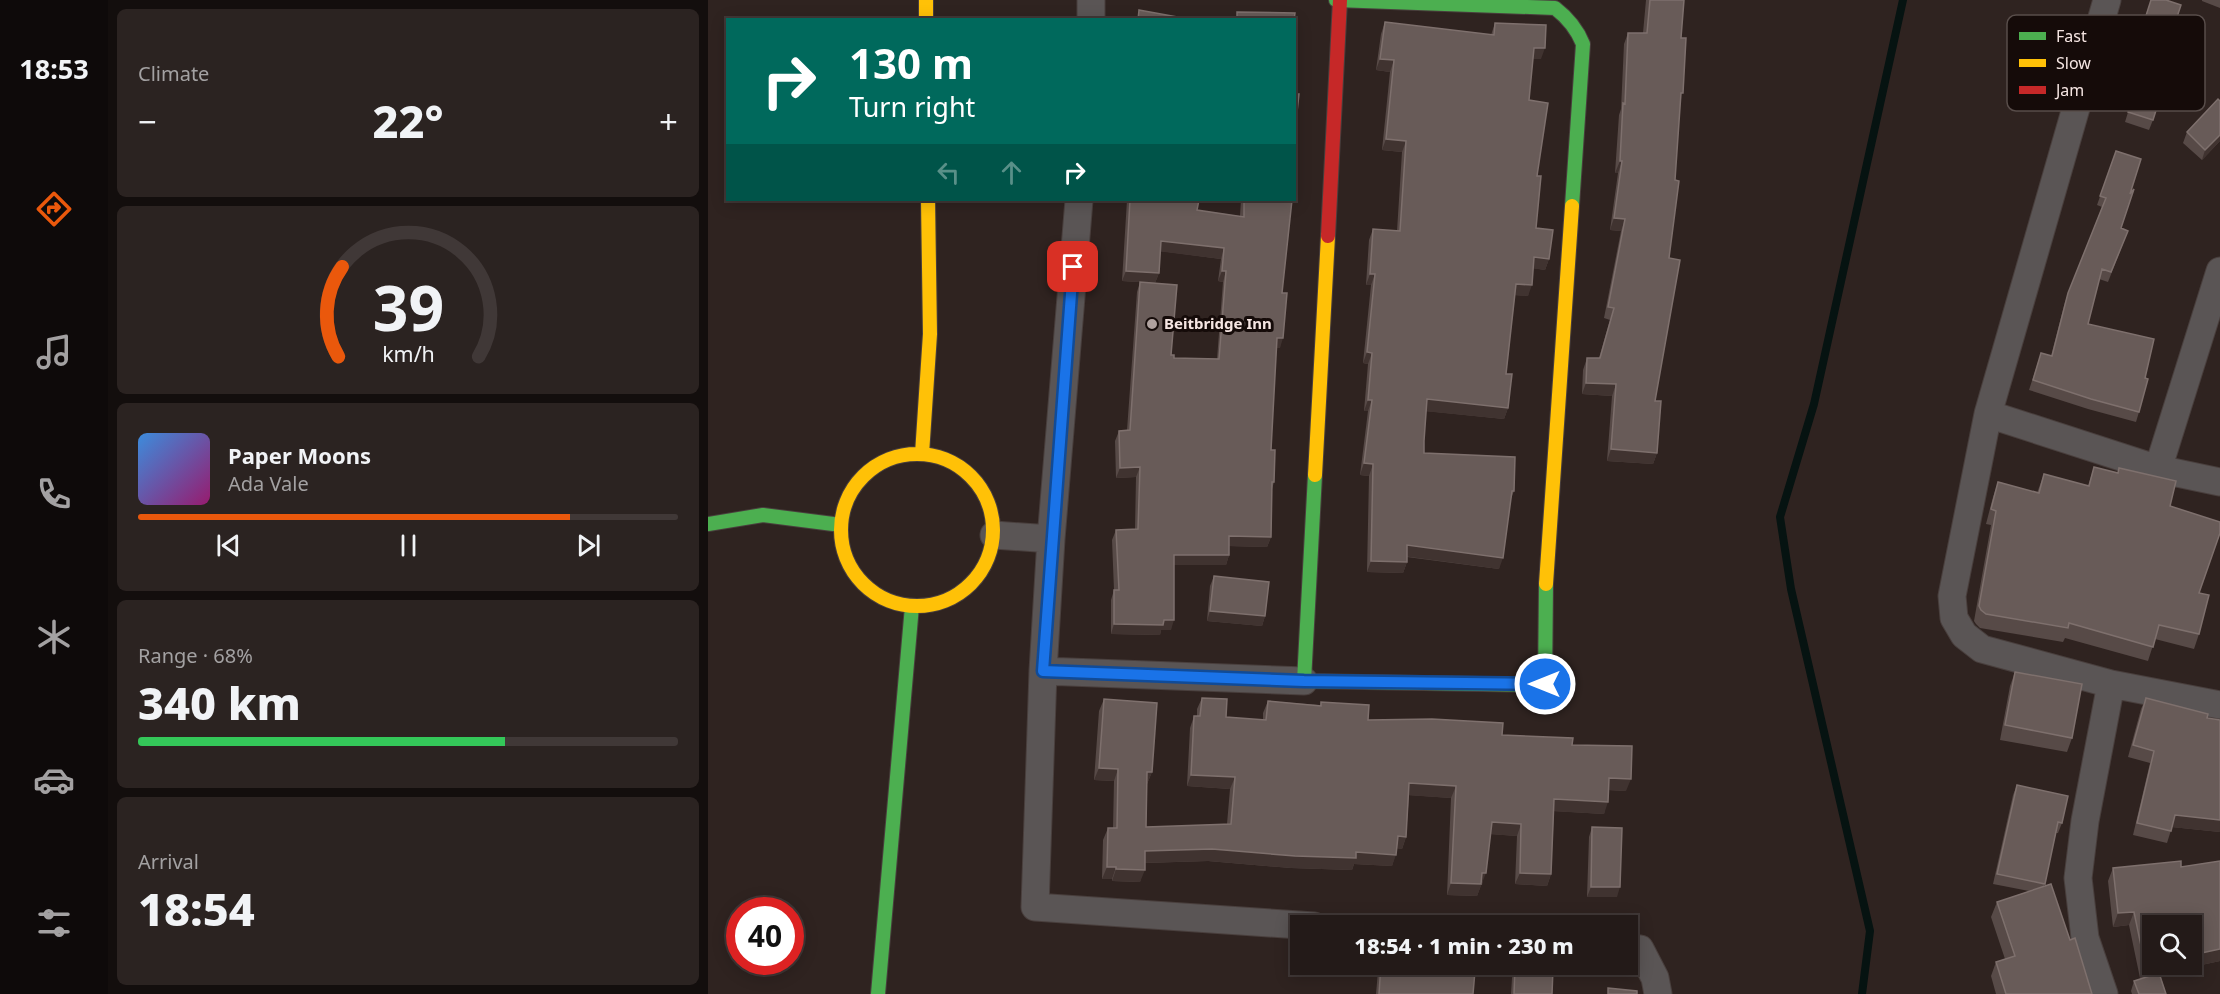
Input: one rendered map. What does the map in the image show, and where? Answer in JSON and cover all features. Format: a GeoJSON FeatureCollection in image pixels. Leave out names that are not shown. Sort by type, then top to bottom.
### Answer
{"type":"FeatureCollection","features":[{"type":"Feature","properties":{"kind":"street"},"geometry":{"type":"LineString","coordinates":[[926,0],[926,18]]}},
{"type":"Feature","properties":{"kind":"street"},"geometry":{"type":"LineString","coordinates":[[1091,0],[1091,18]]}},
{"type":"Feature","properties":{"kind":"street"},"geometry":{"type":"LineString","coordinates":[[1043,671],[1304,681],[1545,684],[1545,601],[1583,44],[1569,18],[1555,8],[1338,0],[1304,681]]}},
{"type":"Feature","properties":{"kind":"street"},"geometry":{"type":"LineString","coordinates":[[2103,15],[2107,0]]}},
{"type":"Feature","properties":{"kind":"street"},"geometry":{"type":"LineString","coordinates":[[2075,111],[1988,414],[1952,596],[1954,618],[1964,635],[1982,649],[2110,684],[2220,705]]}},
{"type":"Feature","properties":{"kind":"street"},"geometry":{"type":"LineString","coordinates":[[922,454],[930,334],[928,201]]}},
{"type":"Feature","properties":{"kind":"street"},"geometry":{"type":"LineString","coordinates":[[1079,201],[1051,539],[1043,671],[1035,907],[1290,924]]}},
{"type":"Feature","properties":{"kind":"street"},"geometry":{"type":"LineString","coordinates":[[2158,469],[2220,271]]}},
{"type":"Feature","properties":{"kind":"street"},"geometry":{"type":"LineString","coordinates":[[1988,414],[2158,469],[2220,482]]}},
{"type":"Feature","properties":{"kind":"street"},"geometry":{"type":"LineString","coordinates":[[905,454],[922,454],[939,456],[969,473],[980,486],[988,501],[993,518],[994,535],[991,552],[974,581],[945,601],[912,606],[887,600],[865,586],[854,573],[846,558],[841,542],[841,525],[843,508],[860,478],[873,467],[889,459],[905,454]]}},
{"type":"Feature","properties":{"kind":"street"},"geometry":{"type":"LineString","coordinates":[[708,524],[763,514],[841,525]]}},
{"type":"Feature","properties":{"kind":"street"},"geometry":{"type":"LineString","coordinates":[[994,535],[1051,539]]}},
{"type":"Feature","properties":{"kind":"street"},"geometry":{"type":"LineString","coordinates":[[878,994],[912,606]]}},
{"type":"Feature","properties":{"kind":"street"},"geometry":{"type":"LineString","coordinates":[[2104,994],[2085,938],[2078,878],[2085,821],[2110,684]]}},
{"type":"Feature","properties":{"kind":"street"},"geometry":{"type":"LineString","coordinates":[[1638,949],[1655,978],[1658,994]]}},
{"type":"Feature","properties":{"kind":"building"},"geometry":{"type":"Polygon","coordinates":[[[1650,0],[1684,0],[1681,38],[1686,38],[1675,180],[1679,181],[1669,258],[1680,260],[1655,401],[1661,401],[1657,453],[1611,449],[1616,384],[1586,383],[1587,358],[1600,358],[1614,308],[1608,307],[1625,219],[1614,218],[1622,161],[1620,161],[1628,33],[1647,33],[1650,0]]]}},
{"type":"Feature","properties":{"kind":"building"},"geometry":{"type":"Polygon","coordinates":[[[2151,0],[2166,0],[2181,5],[2178,15],[2146,15],[2151,0]]]}},
{"type":"Feature","properties":{"kind":"building"},"geometry":{"type":"Polygon","coordinates":[[[1139,10],[1183,18],[1138,18],[1139,10]]]}},
{"type":"Feature","properties":{"kind":"building"},"geometry":{"type":"Polygon","coordinates":[[[1237,12],[1295,13],[1294,18],[1237,18],[1237,12]]]}},
{"type":"Feature","properties":{"kind":"building"},"geometry":{"type":"Polygon","coordinates":[[[1385,22],[1494,35],[1495,23],[1546,25],[1545,48],[1534,48],[1529,100],[1548,103],[1537,176],[1541,176],[1536,228],[1553,230],[1549,259],[1534,257],[1532,285],[1516,284],[1506,374],[1512,374],[1508,408],[1427,399],[1424,453],[1515,457],[1514,491],[1512,491],[1503,558],[1407,545],[1407,562],[1371,561],[1373,464],[1364,463],[1372,400],[1368,400],[1372,353],[1367,352],[1375,274],[1370,274],[1373,229],[1400,231],[1406,141],[1386,139],[1394,60],[1380,59],[1385,22]]]}},
{"type":"Feature","properties":{"kind":"building"},"geometry":{"type":"Polygon","coordinates":[[[1296,94],[1299,94],[1296,121],[1296,94]]]}},
{"type":"Feature","properties":{"kind":"building"},"geometry":{"type":"Polygon","coordinates":[[[2218,99],[2220,101],[2220,135],[2205,150],[2187,132],[2218,99]]]}},
{"type":"Feature","properties":{"kind":"building"},"geometry":{"type":"Polygon","coordinates":[[[2128,111],[2156,111],[2153,120],[2128,111]]]}},
{"type":"Feature","properties":{"kind":"building"},"geometry":{"type":"Polygon","coordinates":[[[2116,151],[2141,159],[2121,228],[2128,231],[2111,272],[2102,269],[2088,324],[2154,339],[2145,378],[2148,379],[2139,412],[2033,380],[2041,353],[2052,356],[2068,293],[2106,198],[2100,196],[2116,151]]]}},
{"type":"Feature","properties":{"kind":"building"},"geometry":{"type":"Polygon","coordinates":[[[1130,201],[1199,201],[1197,210],[1244,217],[1244,201],[1292,201],[1282,293],[1287,293],[1283,338],[1277,338],[1271,450],[1275,450],[1271,537],[1229,536],[1229,555],[1174,555],[1174,620],[1164,620],[1163,625],[1114,624],[1114,590],[1119,590],[1116,530],[1138,529],[1140,467],[1120,468],[1119,431],[1130,430],[1140,282],[1177,285],[1171,355],[1174,355],[1174,358],[1219,359],[1226,271],[1222,271],[1224,248],[1161,241],[1159,273],[1126,271],[1130,201]]]}},
{"type":"Feature","properties":{"kind":"building"},"geometry":{"type":"Polygon","coordinates":[[[2094,467],[2118,473],[2119,468],[2176,481],[2170,506],[2220,522],[2220,533],[2199,593],[2209,595],[2199,634],[2159,625],[2153,647],[2069,623],[2068,628],[1986,614],[1981,610],[1979,606],[1996,511],[1991,509],[1998,482],[2039,493],[2044,474],[2089,486],[2094,467]]]}},
{"type":"Feature","properties":{"kind":"building"},"geometry":{"type":"Polygon","coordinates":[[[1214,576],[1269,582],[1265,616],[1210,611],[1214,576]]]}},
{"type":"Feature","properties":{"kind":"building"},"geometry":{"type":"Polygon","coordinates":[[[2015,672],[2082,684],[2072,738],[2005,725],[2015,672]]]}},
{"type":"Feature","properties":{"kind":"building"},"geometry":{"type":"Polygon","coordinates":[[[1202,698],[1227,699],[1226,717],[1266,720],[1268,701],[1321,706],[1321,702],[1369,705],[1368,720],[1432,719],[1503,723],[1502,735],[1573,738],[1572,745],[1632,746],[1631,779],[1609,778],[1608,802],[1554,799],[1551,874],[1520,873],[1521,824],[1492,822],[1486,873],[1482,873],[1481,884],[1451,883],[1456,786],[1409,783],[1406,837],[1398,836],[1396,855],[1356,852],[1356,858],[1295,856],[1212,849],[1145,851],[1145,870],[1107,867],[1108,828],[1117,828],[1118,769],[1099,768],[1104,699],[1157,703],[1152,772],[1147,772],[1146,827],[1231,824],[1235,777],[1191,775],[1194,716],[1200,716],[1202,698]]]}},
{"type":"Feature","properties":{"kind":"building"},"geometry":{"type":"Polygon","coordinates":[[[2146,698],[2208,714],[2207,718],[2220,720],[2220,820],[2175,815],[2171,831],[2137,823],[2154,751],[2133,745],[2146,698]]]}},
{"type":"Feature","properties":{"kind":"building"},"geometry":{"type":"Polygon","coordinates":[[[2017,785],[2068,796],[2062,823],[2058,822],[2045,884],[1997,874],[2017,785]]]}},
{"type":"Feature","properties":{"kind":"building"},"geometry":{"type":"Polygon","coordinates":[[[1592,827],[1622,828],[1620,887],[1591,887],[1592,827]]]}},
{"type":"Feature","properties":{"kind":"building"},"geometry":{"type":"Polygon","coordinates":[[[2181,861],[2181,867],[2220,861],[2220,949],[2202,953],[2202,915],[2142,915],[2142,951],[2134,912],[2118,913],[2113,868],[2181,861]]]}},
{"type":"Feature","properties":{"kind":"building"},"geometry":{"type":"Polygon","coordinates":[[[2051,884],[2070,940],[2075,938],[2092,994],[2006,994],[1996,962],[2015,956],[1997,902],[2051,884]]]}},
{"type":"Feature","properties":{"kind":"building"},"geometry":{"type":"Polygon","coordinates":[[[1380,975],[1475,975],[1473,994],[1379,994],[1380,975]]]}},
{"type":"Feature","properties":{"kind":"building"},"geometry":{"type":"Polygon","coordinates":[[[1515,975],[1553,975],[1552,994],[1514,994],[1515,975]]]}},
{"type":"Feature","properties":{"kind":"building"},"geometry":{"type":"Polygon","coordinates":[[[2160,975],[2166,994],[2139,994],[2134,981],[2160,975]]]}},
{"type":"Feature","properties":{"kind":"building"},"geometry":{"type":"Polygon","coordinates":[[[1608,988],[1637,991],[1637,994],[1608,994],[1608,988]]]}},
{"type":"Feature","properties":{"kind":"waterway"},"geometry":{"type":"LineString","coordinates":[[1862,994],[1870,931],[1791,589],[1780,517],[1814,404],[1903,0]]}},
{"type":"Feature","properties":{"kind":"traffic: fast"},"geometry":{"type":"LineString","coordinates":[[1336,0],[1555,8],[1560,12],[1575,29],[1583,44],[1572,206]]}},
{"type":"Feature","properties":{"kind":"traffic: fast"},"geometry":{"type":"LineString","coordinates":[[1315,475],[1304,681],[1545,685],[1546,584]]}},
{"type":"Feature","properties":{"kind":"traffic: fast"},"geometry":{"type":"LineString","coordinates":[[708,524],[763,515],[841,525]]}},
{"type":"Feature","properties":{"kind":"traffic: fast"},"geometry":{"type":"LineString","coordinates":[[878,994],[912,606]]}},
{"type":"Feature","properties":{"kind":"traffic: slow"},"geometry":{"type":"LineString","coordinates":[[926,0],[926,18]]}},
{"type":"Feature","properties":{"kind":"traffic: slow"},"geometry":{"type":"LineString","coordinates":[[922,454],[930,334],[928,201]]}},
{"type":"Feature","properties":{"kind":"traffic: slow"},"geometry":{"type":"LineString","coordinates":[[1546,584],[1572,206]]}},
{"type":"Feature","properties":{"kind":"traffic: slow"},"geometry":{"type":"LineString","coordinates":[[1315,475],[1328,236]]}},
{"type":"Feature","properties":{"kind":"traffic: slow"},"geometry":{"type":"LineString","coordinates":[[917,454],[932,455],[946,460],[971,476],[987,501],[992,515],[993,530],[992,545],[987,559],[971,584],[946,600],[932,605],[917,606],[902,605],[888,600],[863,584],[847,559],[842,545],[841,530],[842,515],[847,501],[863,476],[888,460],[902,455],[917,454]]}},
{"type":"Feature","properties":{"kind":"traffic: jam"},"geometry":{"type":"LineString","coordinates":[[1328,236],[1340,0]]}},
{"type":"Feature","properties":{"kind":"place","name":"Beitbridge Inn"},"geometry":{"type":"Point","coordinates":[1152,324]}},
{"type":"Feature","properties":{"kind":"route"},"geometry":{"type":"LineString","coordinates":[[1073,267],[1043,671],[1304,681],[1545,684]]}}]}
